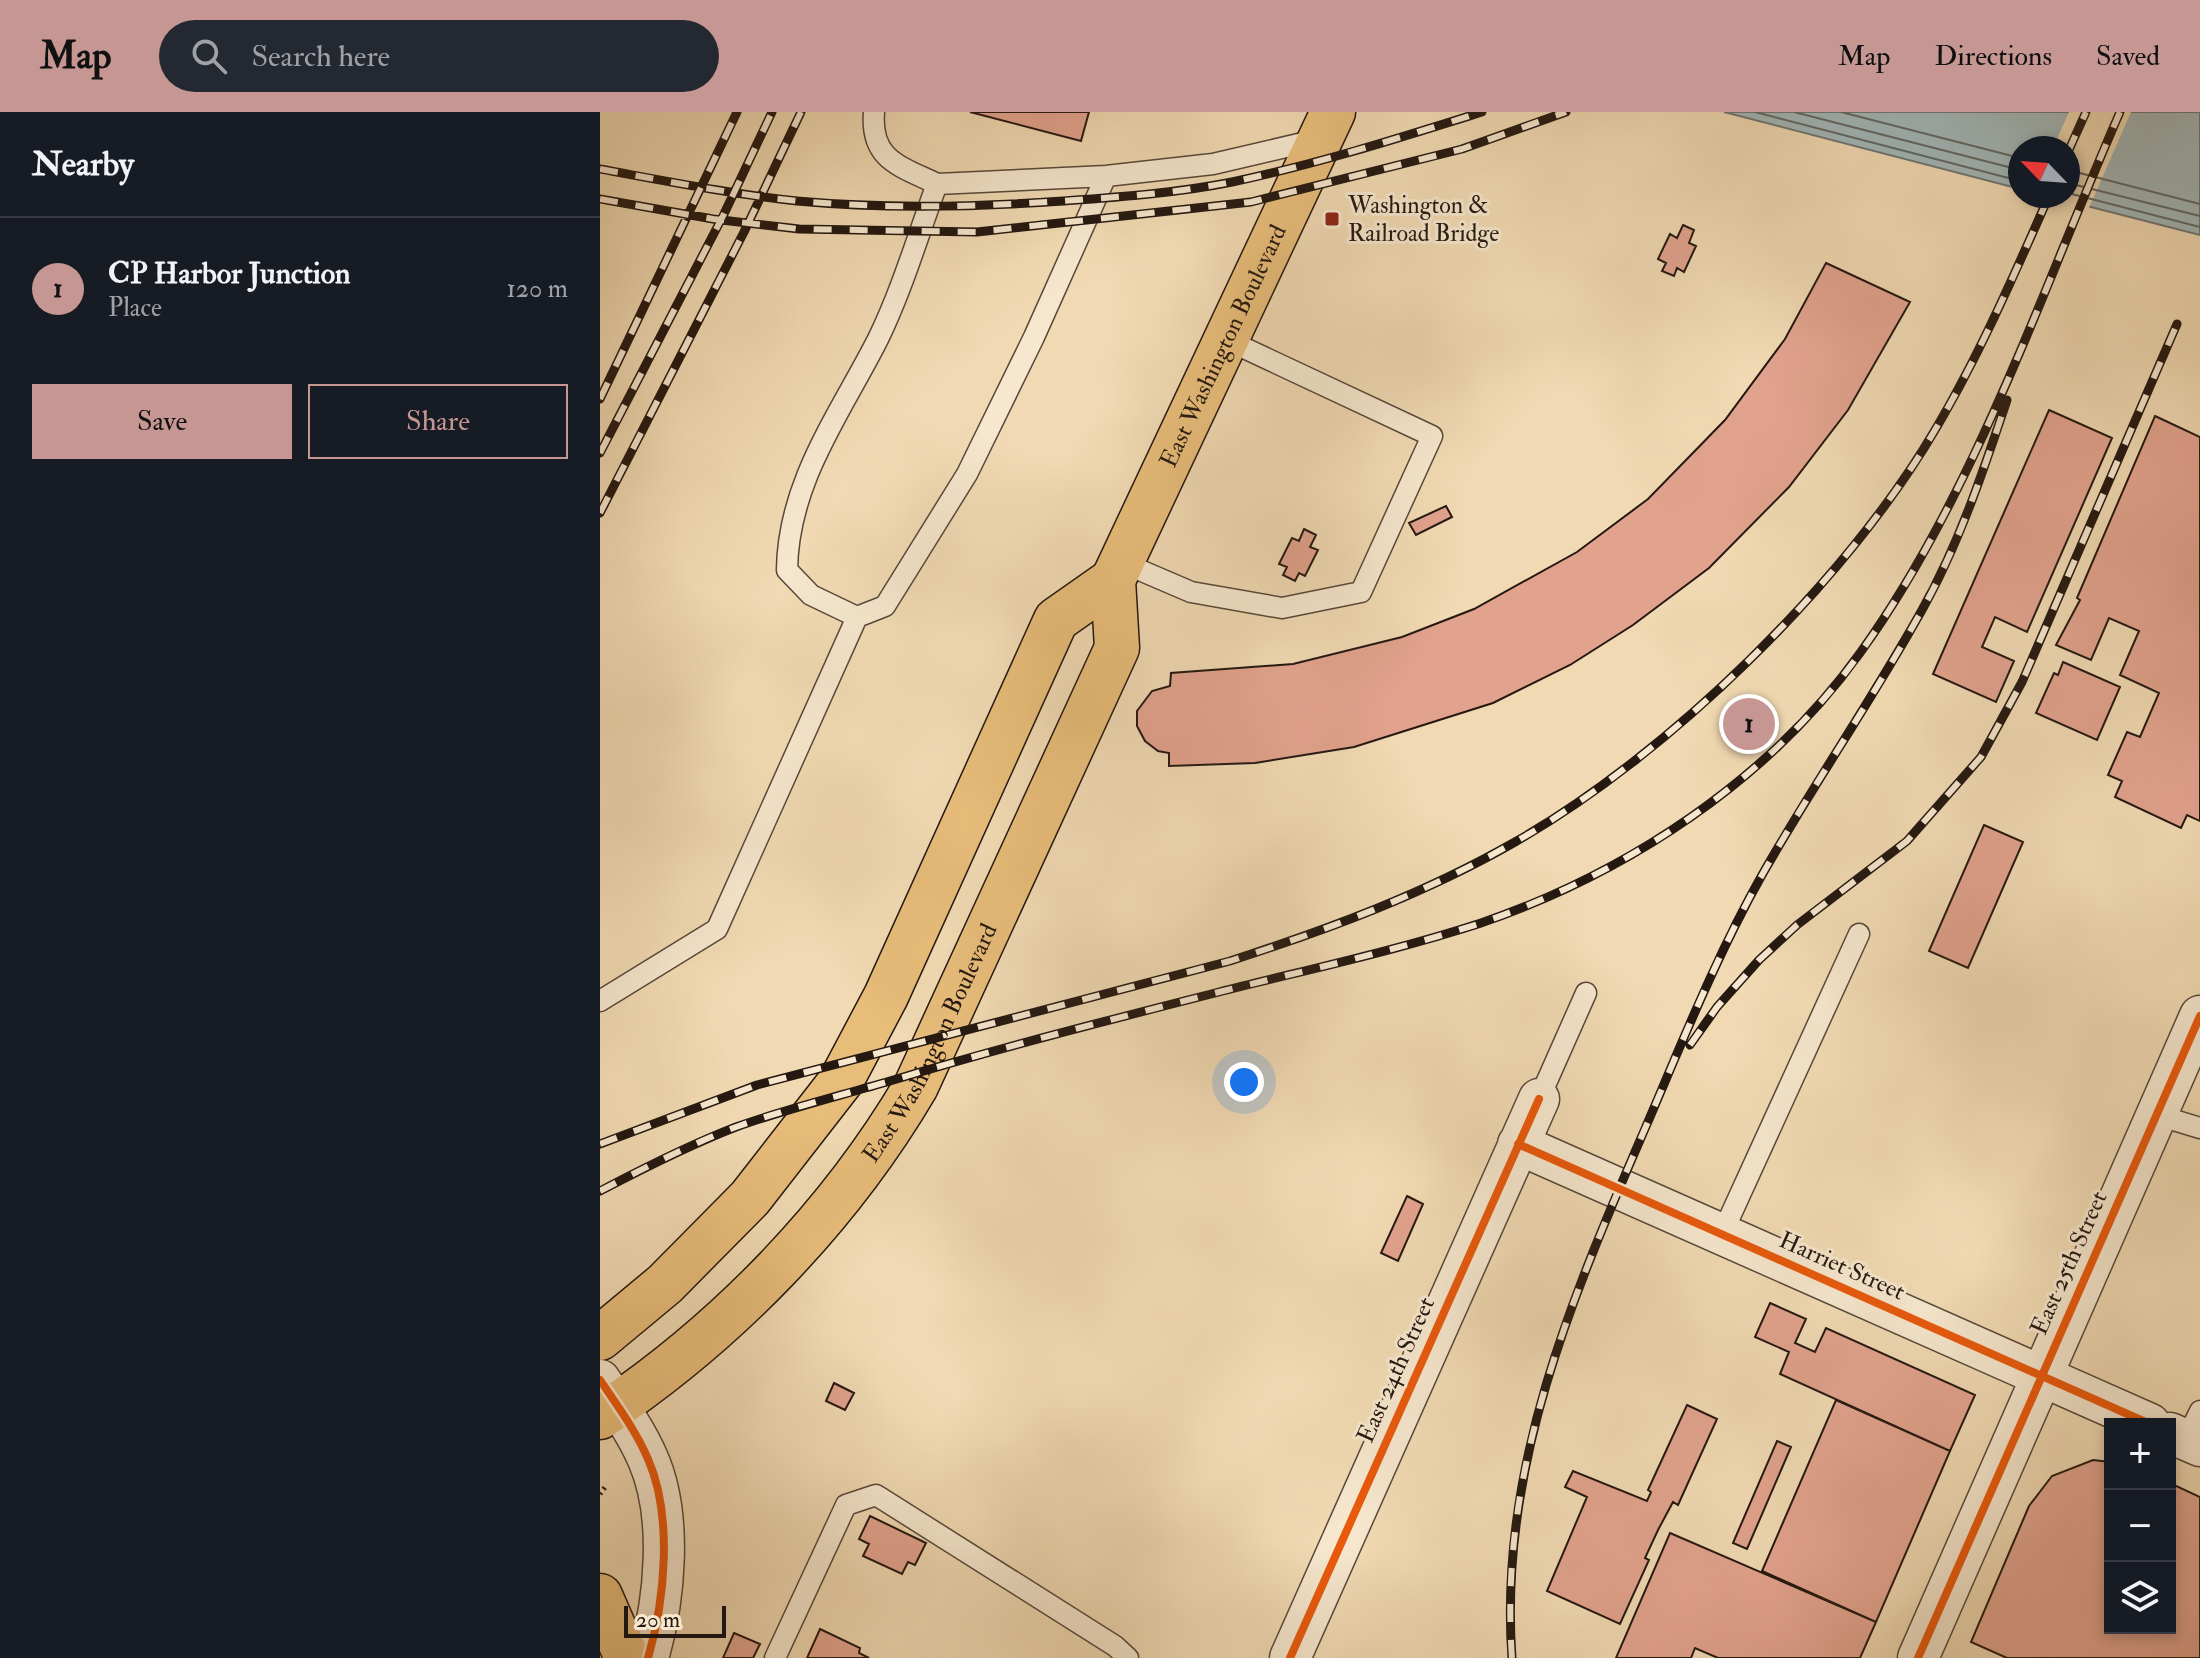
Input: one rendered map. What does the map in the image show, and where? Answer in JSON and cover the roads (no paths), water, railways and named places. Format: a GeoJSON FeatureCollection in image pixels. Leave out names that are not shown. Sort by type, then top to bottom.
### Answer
{"type":"FeatureCollection","features":[{"type":"Feature","properties":{"kind":"main road","name":"East Washington Boulevard"},"geometry":{"type":"LineString","coordinates":[[606,1401],[705,1336],[749,1296],[833,1204],[893,1125],[916,1086],[1117,648],[1117,571],[1326,126]]}},
{"type":"Feature","properties":{"kind":"main road","name":"East Washington Boulevard"},"geometry":{"type":"LineString","coordinates":[[600,1338],[665,1284],[750,1198],[841,1081],[886,996],[1056,620],[1117,571]]}},
{"type":"Feature","properties":{"kind":"main road"},"geometry":{"type":"LineString","coordinates":[[600,1596],[627,1658]]}},
{"type":"Feature","properties":{"kind":"street","name":"East 25th Street"},"geometry":{"type":"LineString","coordinates":[[1918,1658],[2200,1016]]}},
{"type":"Feature","properties":{"kind":"street","name":"East 24th Street"},"geometry":{"type":"LineString","coordinates":[[1290,1658],[1539,1099]]}},
{"type":"Feature","properties":{"kind":"street","name":"Harriet Street"},"geometry":{"type":"LineString","coordinates":[[1518,1144],[2136,1418]]}},
{"type":"Feature","properties":{"kind":"street"},"geometry":{"type":"LineString","coordinates":[[606,1401],[648,1459],[660,1498],[664,1579],[648,1658]]}},
{"type":"Feature","properties":{"kind":"lane"},"geometry":{"type":"LineString","coordinates":[[874,112],[872,135],[887,160],[937,184],[1106,176],[1213,164],[1326,126]]}},
{"type":"Feature","properties":{"kind":"lane"},"geometry":{"type":"LineString","coordinates":[[600,1001],[717,929],[857,617],[885,606],[967,474],[1034,337],[1106,176]]}},
{"type":"Feature","properties":{"kind":"lane"},"geometry":{"type":"LineString","coordinates":[[857,617],[811,595],[787,570],[794,507],[816,453],[879,336],[937,184]]}},
{"type":"Feature","properties":{"kind":"lane"},"geometry":{"type":"LineString","coordinates":[[1117,571],[1191,592],[1282,608],[1361,592],[1432,436],[1225,339]]}},
{"type":"Feature","properties":{"kind":"lane"},"geometry":{"type":"LineString","coordinates":[[1722,1234],[1859,934]]}},
{"type":"Feature","properties":{"kind":"lane"},"geometry":{"type":"LineString","coordinates":[[1539,1099],[1586,993]]}},
{"type":"Feature","properties":{"kind":"lane"},"geometry":{"type":"LineString","coordinates":[[2157,1115],[2200,1128]]}},
{"type":"Feature","properties":{"kind":"lane"},"geometry":{"type":"LineString","coordinates":[[775,1658],[846,1505],[876,1495],[1115,1646],[1128,1658]]}},
{"type":"Feature","properties":{"kind":"water"},"geometry":{"type":"Polygon","coordinates":[[[1724,112],[2200,112],[2200,235],[2080,204],[2080,136],[2008,136],[2008,186],[1724,112]]]}},
{"type":"Feature","properties":{"kind":"railway"},"geometry":{"type":"LineString","coordinates":[[600,399],[737,112]]}},
{"type":"Feature","properties":{"kind":"railway"},"geometry":{"type":"LineString","coordinates":[[600,453],[724,214],[772,112]]}},
{"type":"Feature","properties":{"kind":"railway"},"geometry":{"type":"LineString","coordinates":[[600,513],[744,232],[801,112]]}},
{"type":"Feature","properties":{"kind":"railway"},"geometry":{"type":"LineString","coordinates":[[600,169],[748,195],[830,204],[930,206],[1063,201],[1169,192],[1232,182],[1327,159],[1482,112]]}},
{"type":"Feature","properties":{"kind":"railway"},"geometry":{"type":"LineString","coordinates":[[600,199],[713,219],[799,229],[977,232],[1251,202],[1462,149],[1566,112]]}},
{"type":"Feature","properties":{"kind":"railway"},"geometry":{"type":"LineString","coordinates":[[2075,136],[2086,112]]}},
{"type":"Feature","properties":{"kind":"railway"},"geometry":{"type":"LineString","coordinates":[[600,1191],[701,1141],[774,1114],[1013,1046],[1481,923],[1589,878],[1691,817],[1739,781],[1783,742],[1824,699],[1901,592],[1938,527],[2004,390],[2120,112]]}},
{"type":"Feature","properties":{"kind":"railway"},"geometry":{"type":"LineString","coordinates":[[600,1144],[757,1085],[1230,961],[1304,936],[1446,878],[1515,842],[1573,806],[1692,713],[1803,604],[1853,546],[1898,488],[1951,402],[2044,208]]}},
{"type":"Feature","properties":{"kind":"railway"},"geometry":{"type":"LineString","coordinates":[[1690,1045],[1717,1007],[1759,960],[1797,925],[1907,841],[1981,757],[2022,682],[2177,324]]}},
{"type":"Feature","properties":{"kind":"railway"},"geometry":{"type":"LineString","coordinates":[[1512,1658],[1511,1587],[1517,1518],[1529,1450],[1546,1384],[1593,1253],[1730,936],[1781,841],[1903,644],[1948,559],[2007,400]]}},
{"type":"Feature","properties":{"kind":"place","name":"Washington & Railroad Bridge"},"geometry":{"type":"Point","coordinates":[1332,219]}},
{"type":"Feature","properties":{"kind":"place","name":"CP Harbor Junction"},"geometry":{"type":"Point","coordinates":[1749,724]}}]}
